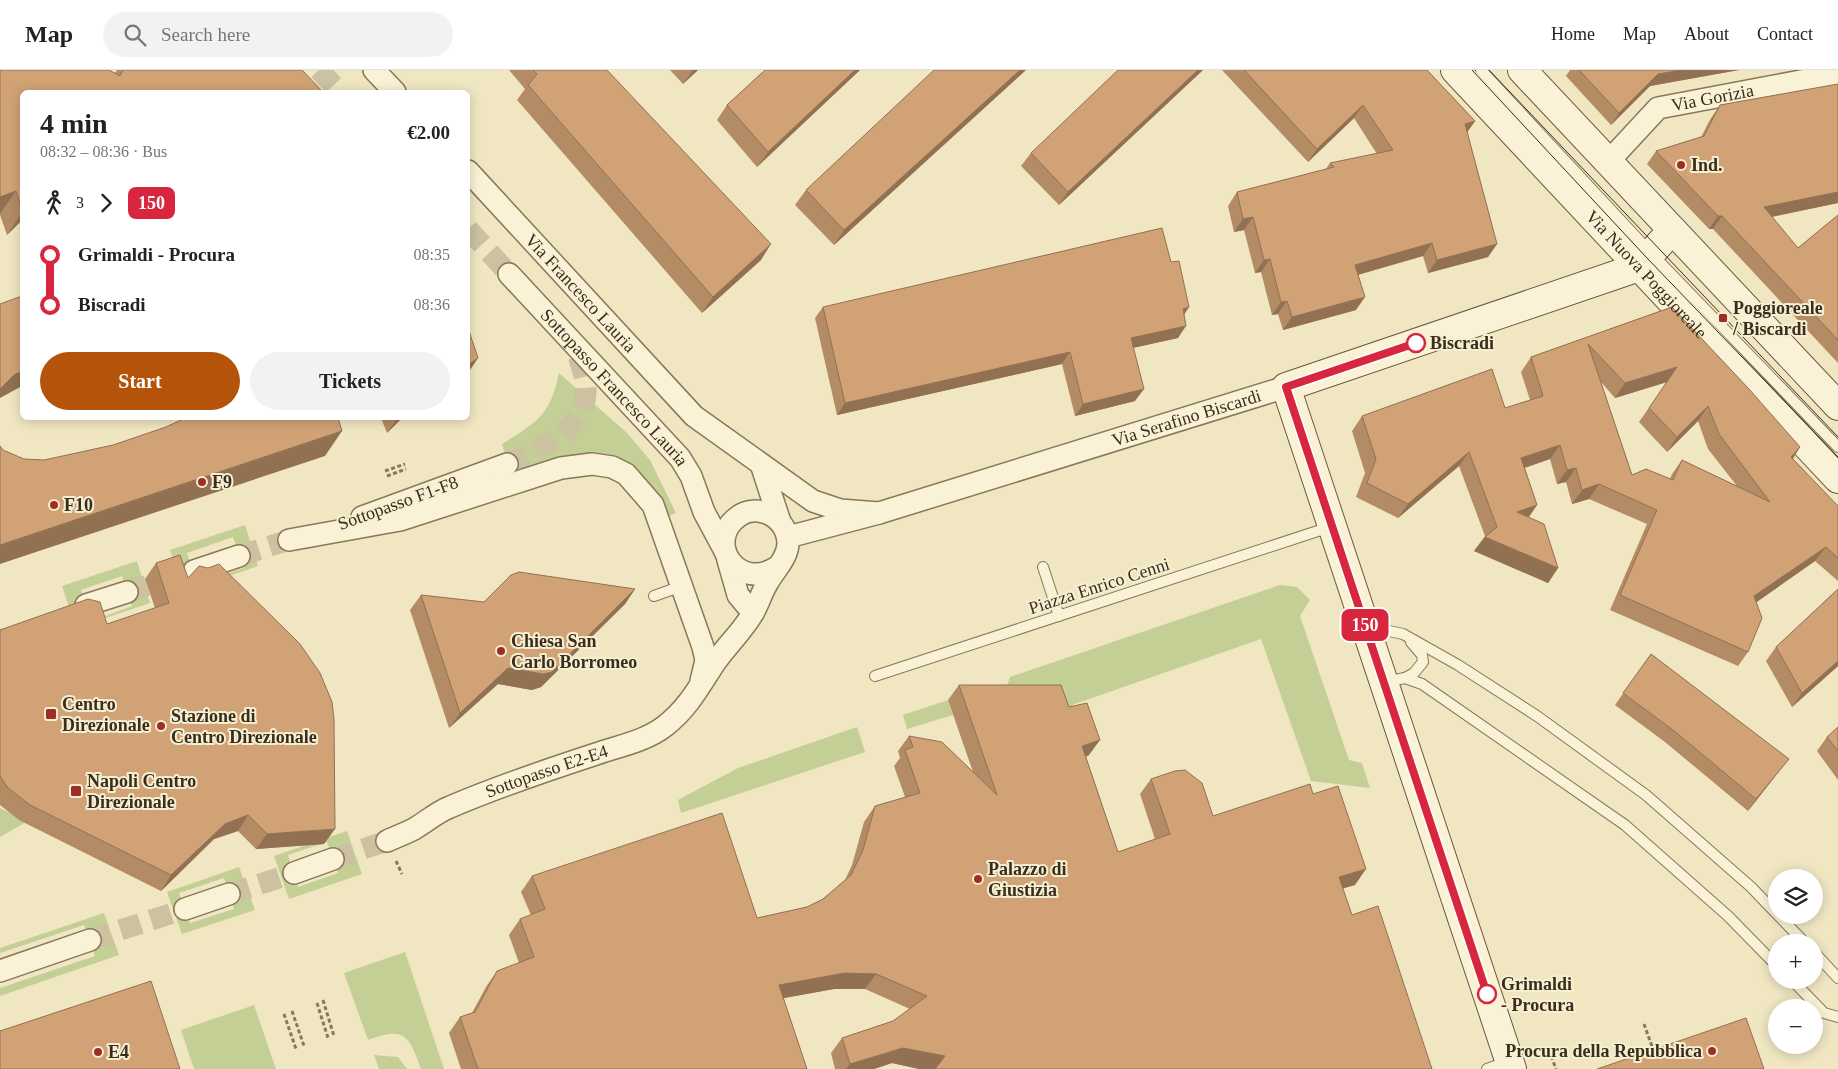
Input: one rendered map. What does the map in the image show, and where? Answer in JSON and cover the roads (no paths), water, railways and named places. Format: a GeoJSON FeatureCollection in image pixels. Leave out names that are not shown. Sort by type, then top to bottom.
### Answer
{"type":"FeatureCollection","features":[{"type":"Feature","properties":{"kind":"main road","name":"Via Nuova Poggioreale"},"geometry":{"type":"LineString","coordinates":[[1455,70],[1645,260],[1838,480]]}},
{"type":"Feature","properties":{"kind":"main road"},"geometry":{"type":"LineString","coordinates":[[1522,70],[1838,406]]}},
{"type":"Feature","properties":{"kind":"main road"},"geometry":{"type":"LineString","coordinates":[[1645,260],[1672,230]]}},
{"type":"Feature","properties":{"kind":"main road","name":"Via Serafino Biscardi"},"geometry":{"type":"LineString","coordinates":[[1286,387],[1645,260]]}},
{"type":"Feature","properties":{"kind":"main road"},"geometry":{"type":"LineString","coordinates":[[1286,387],[1369,636],[1395,680],[1503,1066]]}},
{"type":"Feature","properties":{"kind":"street"},"geometry":{"type":"LineString","coordinates":[[374,70],[393,90]]}},
{"type":"Feature","properties":{"kind":"street","name":"Via Gorizia"},"geometry":{"type":"LineString","coordinates":[[1608,162],[1658,108],[1838,74]]}},
{"type":"Feature","properties":{"kind":"street","name":"Via Francesco Lauria"},"geometry":{"type":"LineString","coordinates":[[470,173],[694,416],[813,500],[840,510],[879,514]]}},
{"type":"Feature","properties":{"kind":"street","name":"Sottopasso Francesco Lauria"},"geometry":{"type":"LineString","coordinates":[[509,274],[680,458],[691,476],[704,512],[727,556]]}},
{"type":"Feature","properties":{"kind":"street","name":"Via Serafino Biscardi"},"geometry":{"type":"LineString","coordinates":[[784,529],[879,514],[1286,387]]}},
{"type":"Feature","properties":{"kind":"street","name":"Sottopasso F1-F8"},"geometry":{"type":"LineString","coordinates":[[507,464],[351,520],[289,540],[400,520],[561,468],[592,464],[612,467],[626,474],[653,505],[682,586]]}},
{"type":"Feature","properties":{"kind":"street"},"geometry":{"type":"LineString","coordinates":[[727,556],[734,567],[751,575],[760,575],[778,567],[788,548],[784,529],[761,464]]}},
{"type":"Feature","properties":{"kind":"street"},"geometry":{"type":"LineString","coordinates":[[753,613],[738,595],[724,541],[726,530],[732,521],[751,511],[762,511],[784,529]]}},
{"type":"Feature","properties":{"kind":"street"},"geometry":{"type":"LineString","coordinates":[[194,571],[239,556]]}},
{"type":"Feature","properties":{"kind":"street","name":"Sottopasso E2-E4"},"geometry":{"type":"LineString","coordinates":[[387,841],[448,807],[644,738],[664,727],[685,709],[714,663],[753,613],[767,583],[778,567]]}},
{"type":"Feature","properties":{"kind":"street"},"geometry":{"type":"LineString","coordinates":[[682,586],[706,660],[698,690]]}},
{"type":"Feature","properties":{"kind":"street"},"geometry":{"type":"LineString","coordinates":[[86,605],[127,592]]}},
{"type":"Feature","properties":{"kind":"street"},"geometry":{"type":"LineString","coordinates":[[294,873],[334,859]]}},
{"type":"Feature","properties":{"kind":"street"},"geometry":{"type":"LineString","coordinates":[[185,909],[229,894]]}},
{"type":"Feature","properties":{"kind":"street"},"geometry":{"type":"LineString","coordinates":[[0,970],[90,940]]}},
{"type":"Feature","properties":{"kind":"lane"},"geometry":{"type":"LineString","coordinates":[[1481,70],[1645,260],[1838,446]]}},
{"type":"Feature","properties":{"kind":"lane","name":"Piazza Enrico Cenni"},"geometry":{"type":"LineString","coordinates":[[875,676],[1332,526]]}},
{"type":"Feature","properties":{"kind":"lane"},"geometry":{"type":"LineString","coordinates":[[1043,567],[1059,616]]}},
{"type":"Feature","properties":{"kind":"lane"},"geometry":{"type":"LineString","coordinates":[[654,596],[682,586]]}},
{"type":"Feature","properties":{"kind":"lane"},"geometry":{"type":"LineString","coordinates":[[1369,636],[1390,631],[1403,634],[1458,665],[1537,716],[1646,795],[1751,887],[1768,905]]}},
{"type":"Feature","properties":{"kind":"lane"},"geometry":{"type":"LineString","coordinates":[[1395,680],[1414,674],[1423,662],[1422,655],[1403,634]]}},
{"type":"Feature","properties":{"kind":"lane"},"geometry":{"type":"LineString","coordinates":[[1395,680],[1422,684],[1626,825],[1728,916],[1768,957]]}},
{"type":"Feature","properties":{"kind":"lane"},"geometry":{"type":"LineString","coordinates":[[1787,924],[1796,934]]}},
{"type":"Feature","properties":{"kind":"lane"},"geometry":{"type":"LineString","coordinates":[[1823,962],[1838,978]]}},
{"type":"Feature","properties":{"kind":"lane"},"geometry":{"type":"LineString","coordinates":[[1801,989],[1824,1012],[1838,1017]]}},
{"type":"Feature","properties":{"kind":"tunnel"},"geometry":{"type":"LineString","coordinates":[[319,70],[338,90]]}},
{"type":"Feature","properties":{"kind":"tunnel"},"geometry":{"type":"LineString","coordinates":[[470,231],[509,274]]}},
{"type":"Feature","properties":{"kind":"tunnel"},"geometry":{"type":"LineString","coordinates":[[507,464],[545,445],[569,428],[578,417],[584,405],[586,385],[575,345]]}},
{"type":"Feature","properties":{"kind":"tunnel"},"geometry":{"type":"LineString","coordinates":[[239,556],[289,540]]}},
{"type":"Feature","properties":{"kind":"tunnel"},"geometry":{"type":"LineString","coordinates":[[127,592],[174,577]]}},
{"type":"Feature","properties":{"kind":"tunnel"},"geometry":{"type":"LineString","coordinates":[[333,859],[387,841]]}},
{"type":"Feature","properties":{"kind":"tunnel"},"geometry":{"type":"LineString","coordinates":[[229,894],[294,873]]}},
{"type":"Feature","properties":{"kind":"tunnel"},"geometry":{"type":"LineString","coordinates":[[90,940],[185,909]]}},
{"type":"Feature","properties":{"kind":"tram line"},"geometry":{"type":"LineString","coordinates":[[1472,70],[1647,258],[1838,457]]}},
{"type":"Feature","properties":{"kind":"tram line"},"geometry":{"type":"LineString","coordinates":[[1489,70],[1838,437]]}},
{"type":"Feature","properties":{"kind":"place","name":"Ind."},"geometry":{"type":"Point","coordinates":[1681,165]}},
{"type":"Feature","properties":{"kind":"place","name":"Poggioreale / Biscardi"},"geometry":{"type":"Point","coordinates":[1723,318]}},
{"type":"Feature","properties":{"kind":"place","name":"Biscradi"},"geometry":{"type":"Point","coordinates":[1416,343]}},
{"type":"Feature","properties":{"kind":"place","name":"F9"},"geometry":{"type":"Point","coordinates":[202,482]}},
{"type":"Feature","properties":{"kind":"place","name":"F10"},"geometry":{"type":"Point","coordinates":[54,505]}},
{"type":"Feature","properties":{"kind":"place","name":"Chiesa San Carlo Borromeo"},"geometry":{"type":"Point","coordinates":[501,651]}},
{"type":"Feature","properties":{"kind":"place","name":"Centro Direzionale"},"geometry":{"type":"Point","coordinates":[51,714]}},
{"type":"Feature","properties":{"kind":"place","name":"Stazione di Centro Direzionale"},"geometry":{"type":"Point","coordinates":[161,726]}},
{"type":"Feature","properties":{"kind":"place","name":"Napoli Centro Direzionale"},"geometry":{"type":"Point","coordinates":[76,791]}},
{"type":"Feature","properties":{"kind":"place","name":"Palazzo di Giustizia"},"geometry":{"type":"Point","coordinates":[978,879]}},
{"type":"Feature","properties":{"kind":"place","name":"Grimaldi - Procura"},"geometry":{"type":"Point","coordinates":[1487,994]}},
{"type":"Feature","properties":{"kind":"place","name":"Procura della Repubblica"},"geometry":{"type":"Point","coordinates":[1712,1051]}},
{"type":"Feature","properties":{"kind":"place","name":"E4"},"geometry":{"type":"Point","coordinates":[98,1052]}}]}
